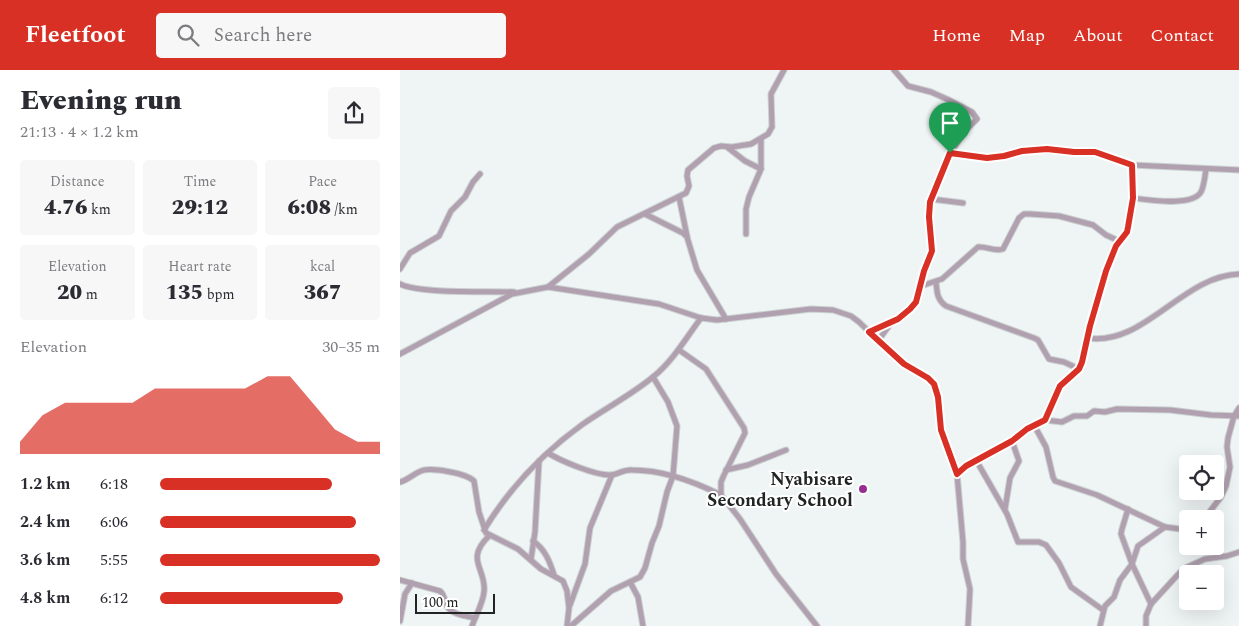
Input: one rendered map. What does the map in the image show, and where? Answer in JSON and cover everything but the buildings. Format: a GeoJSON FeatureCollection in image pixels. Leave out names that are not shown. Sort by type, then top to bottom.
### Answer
{"type":"FeatureCollection","features":[{"type":"Feature","properties":{"kind":"street"},"geometry":{"type":"LineString","coordinates":[[548,287],[589,254],[618,227],[686,193],[689,189],[687,174],[691,166],[718,146],[727,147],[751,144],[761,140],[768,134],[772,127],[771,94],[784,70]]}},
{"type":"Feature","properties":{"kind":"street"},"geometry":{"type":"LineString","coordinates":[[869,332],[891,323],[913,307],[932,251],[929,217],[931,199],[950,153],[966,130],[976,121],[976,117],[972,112],[949,100],[931,92],[910,87],[894,70]]}},
{"type":"Feature","properties":{"kind":"street"},"geometry":{"type":"LineString","coordinates":[[746,234],[746,209],[761,168],[761,140]]}},
{"type":"Feature","properties":{"kind":"street"},"geometry":{"type":"LineString","coordinates":[[727,147],[746,161],[761,168]]}},
{"type":"Feature","properties":{"kind":"street"},"geometry":{"type":"LineString","coordinates":[[950,153],[987,158],[1034,150],[1090,151],[1132,165],[1171,166],[1206,170],[1239,170]]}},
{"type":"Feature","properties":{"kind":"street"},"geometry":{"type":"LineString","coordinates":[[1045,420],[1060,386],[1079,369],[1082,362],[1106,271],[1119,241],[1124,236],[1128,227],[1133,198],[1132,165]]}},
{"type":"Feature","properties":{"kind":"street"},"geometry":{"type":"LineString","coordinates":[[1133,198],[1158,201],[1195,198],[1202,188],[1206,170]]}},
{"type":"Feature","properties":{"kind":"street"},"geometry":{"type":"LineString","coordinates":[[400,269],[410,253],[439,236],[451,211],[465,197],[480,174]]}},
{"type":"Feature","properties":{"kind":"street"},"geometry":{"type":"LineString","coordinates":[[679,197],[687,237],[697,270],[726,319]]}},
{"type":"Feature","properties":{"kind":"street"},"geometry":{"type":"LineString","coordinates":[[931,199],[963,203]]}},
{"type":"Feature","properties":{"kind":"street"},"geometry":{"type":"LineString","coordinates":[[645,214],[683,233],[687,237]]}},
{"type":"Feature","properties":{"kind":"street"},"geometry":{"type":"LineString","coordinates":[[920,286],[936,282],[947,275],[978,247],[998,250],[1005,248],[1015,224],[1024,214],[1060,216],[1093,225],[1106,235],[1119,241]]}},
{"type":"Feature","properties":{"kind":"street"},"geometry":{"type":"LineString","coordinates":[[1087,338],[1104,340],[1127,332],[1188,293],[1222,277],[1239,274]]}},
{"type":"Feature","properties":{"kind":"street"},"geometry":{"type":"LineString","coordinates":[[936,282],[937,295],[946,306],[1034,338],[1038,340],[1049,359],[1064,362],[1079,369]]}},
{"type":"Feature","properties":{"kind":"street"},"geometry":{"type":"LineString","coordinates":[[400,284],[406,287],[423,289],[519,292],[548,287],[659,304],[701,318],[726,319],[811,308],[841,312],[850,316],[904,364],[928,378],[934,384],[938,397],[941,430],[957,474],[964,542],[963,559],[970,588],[968,626]]}},
{"type":"Feature","properties":{"kind":"street"},"geometry":{"type":"LineString","coordinates":[[400,354],[497,301],[519,292]]}},
{"type":"Feature","properties":{"kind":"street"},"geometry":{"type":"LineString","coordinates":[[484,530],[504,500],[539,461],[581,426],[653,377],[679,350],[701,318]]}},
{"type":"Feature","properties":{"kind":"street"},"geometry":{"type":"LineString","coordinates":[[878,341],[891,323]]}},
{"type":"Feature","properties":{"kind":"street"},"geometry":{"type":"LineString","coordinates":[[679,350],[706,369],[744,428],[745,433],[721,482],[721,495]]}},
{"type":"Feature","properties":{"kind":"street"},"geometry":{"type":"LineString","coordinates":[[569,626],[611,591],[639,578],[645,568],[661,521],[667,492],[673,476],[676,420],[653,377]]}},
{"type":"Feature","properties":{"kind":"street"},"geometry":{"type":"LineString","coordinates":[[1211,510],[1221,498],[1226,486],[1230,467],[1227,448],[1239,408]]}},
{"type":"Feature","properties":{"kind":"street"},"geometry":{"type":"LineString","coordinates":[[957,474],[976,460],[1012,441],[1034,425],[1045,420],[1062,422],[1074,416],[1087,416],[1094,411],[1105,412],[1117,409],[1170,410],[1236,416]]}},
{"type":"Feature","properties":{"kind":"street"},"geometry":{"type":"LineString","coordinates":[[1034,425],[1046,447],[1052,477],[1055,481],[1097,495],[1165,527],[1179,529]]}},
{"type":"Feature","properties":{"kind":"street"},"geometry":{"type":"LineString","coordinates":[[1005,510],[1010,478],[1019,459],[1012,441]]}},
{"type":"Feature","properties":{"kind":"street"},"geometry":{"type":"LineString","coordinates":[[726,470],[748,465],[786,450]]}},
{"type":"Feature","properties":{"kind":"street"},"geometry":{"type":"LineString","coordinates":[[548,453],[570,464],[600,473],[612,475],[630,469],[673,476],[698,484],[721,495],[740,519],[776,574],[817,626]]}},
{"type":"Feature","properties":{"kind":"street"},"geometry":{"type":"LineString","coordinates":[[976,460],[1005,510],[1018,542],[1039,542],[1046,545],[1059,563],[1071,587],[1103,610]]}},
{"type":"Feature","properties":{"kind":"street"},"geometry":{"type":"LineString","coordinates":[[531,560],[539,461]]}},
{"type":"Feature","properties":{"kind":"street"},"geometry":{"type":"LineString","coordinates":[[400,482],[426,470],[455,473],[470,477],[474,481],[484,530],[488,536],[518,549],[541,569],[565,583],[569,608],[569,626]]}},
{"type":"Feature","properties":{"kind":"street"},"geometry":{"type":"LineString","coordinates":[[569,608],[585,564],[590,528],[612,475]]}},
{"type":"Feature","properties":{"kind":"street"},"geometry":{"type":"LineString","coordinates":[[1128,509],[1121,534],[1150,604]]}},
{"type":"Feature","properties":{"kind":"street"},"geometry":{"type":"LineString","coordinates":[[1100,626],[1103,610],[1114,597],[1120,580],[1132,564],[1138,546],[1165,527]]}},
{"type":"Feature","properties":{"kind":"street"},"geometry":{"type":"LineString","coordinates":[[472,626],[484,591],[484,582],[478,564],[478,550],[488,536]]}},
{"type":"Feature","properties":{"kind":"street"},"geometry":{"type":"LineString","coordinates":[[533,541],[542,548],[554,575]]}},
{"type":"Feature","properties":{"kind":"street"},"geometry":{"type":"LineString","coordinates":[[1146,626],[1146,616],[1150,604],[1183,569],[1205,559],[1239,552]]}},
{"type":"Feature","properties":{"kind":"street"},"geometry":{"type":"LineString","coordinates":[[400,580],[440,591],[444,594],[450,610],[475,618]]}},
{"type":"Feature","properties":{"kind":"street"},"geometry":{"type":"LineString","coordinates":[[630,582],[638,597],[643,626]]}},
{"type":"Feature","properties":{"kind":"street"},"geometry":{"type":"LineString","coordinates":[[400,626],[405,594],[412,584]]}},
{"type":"Feature","properties":{"kind":"place","name":"Nyabisare Secondary School"},"geometry":{"type":"Point","coordinates":[863,489]}},
{"type":"Feature","properties":{"kind":"route"},"geometry":{"type":"LineString","coordinates":[[1047,149],[1095,152],[1132,165],[1133,198],[1127,232],[1116,246],[1106,271],[1079,369],[1060,386],[1045,420],[1022,432],[1012,441],[966,466],[957,474],[941,430],[938,397],[934,384],[928,378],[904,364],[869,332],[898,319],[914,306],[916,302],[924,271],[932,251],[929,206],[950,153],[987,158],[1022,151],[1047,149]]}}]}
